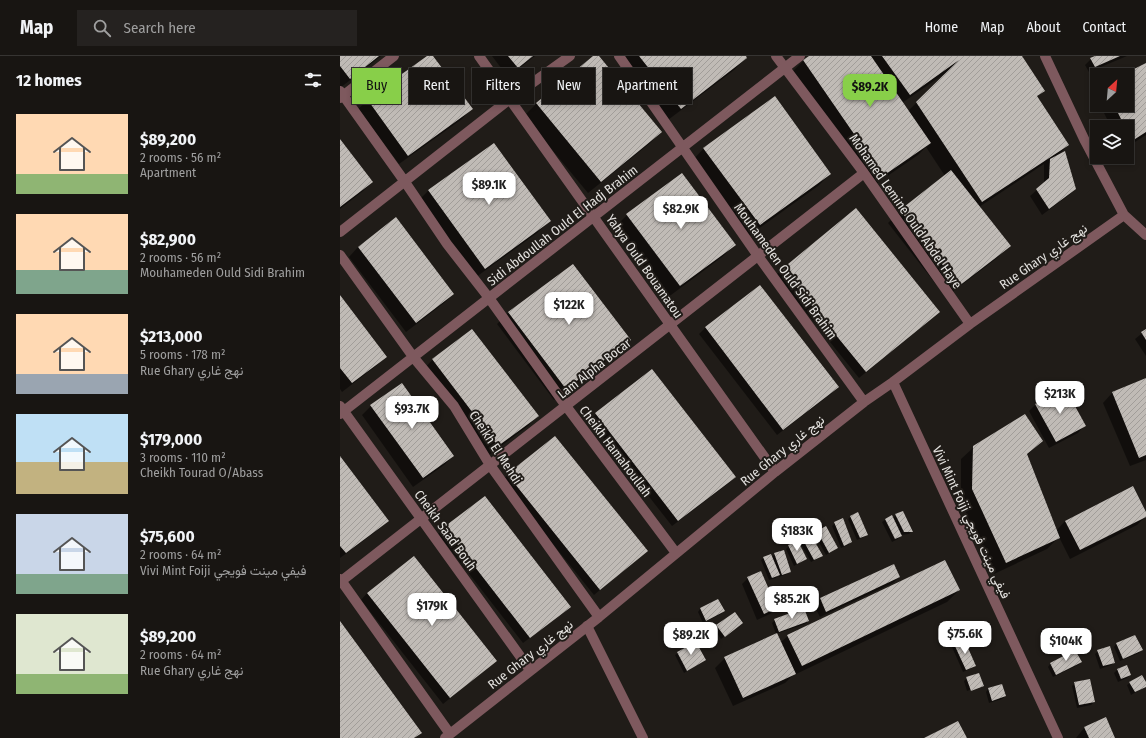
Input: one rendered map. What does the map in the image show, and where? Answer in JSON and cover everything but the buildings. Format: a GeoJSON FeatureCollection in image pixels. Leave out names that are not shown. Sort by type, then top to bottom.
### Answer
{"type":"FeatureCollection","features":[{"type":"Feature","properties":{"kind":"street"},"geometry":{"type":"LineString","coordinates":[[341,95],[394,56]]}},
{"type":"Feature","properties":{"kind":"street","name":"Yahya Ould Bouamatou"},"geometry":{"type":"LineString","coordinates":[[479,56],[488,68]]}},
{"type":"Feature","properties":{"kind":"street"},"geometry":{"type":"LineString","coordinates":[[534,82],[570,56]]}},
{"type":"Feature","properties":{"kind":"street","name":"Mouhameden Ould Sidi Brahim"},"geometry":{"type":"LineString","coordinates":[[619,56],[758,256],[864,402]]}},
{"type":"Feature","properties":{"kind":"street","name":"Mohamed Lemine Ould Abdel Haye"},"geometry":{"type":"LineString","coordinates":[[776,56],[864,173],[970,324]]}},
{"type":"Feature","properties":{"kind":"street","name":"Sidi Abdoullah Ould El Hadj Brahim"},"geometry":{"type":"LineString","coordinates":[[341,410],[414,358],[800,56]]}},
{"type":"Feature","properties":{"kind":"street"},"geometry":{"type":"LineString","coordinates":[[1045,56],[1085,141],[1124,215],[1146,235]]}},
{"type":"Feature","properties":{"kind":"street","name":"Cheikh Hamahoullah"},"geometry":{"type":"LineString","coordinates":[[341,95],[566,406],[676,553]]}},
{"type":"Feature","properties":{"kind":"street"},"geometry":{"type":"LineString","coordinates":[[340,232],[504,104]]}},
{"type":"Feature","properties":{"kind":"street","name":"Yahya Ould Bouamatou"},"geometry":{"type":"LineString","coordinates":[[514,104],[775,472]]}},
{"type":"Feature","properties":{"kind":"street","name":"Lam Alpha Bocar"},"geometry":{"type":"LineString","coordinates":[[340,581],[864,173]]}},
{"type":"Feature","properties":{"kind":"street","name":"Rue Ghary نهج غاري"},"geometry":{"type":"LineString","coordinates":[[450,737],[530,670],[599,617],[775,472],[864,402],[970,324],[1124,215]]}},
{"type":"Feature","properties":{"kind":"street","name":"Cheikh El Mehdi"},"geometry":{"type":"LineString","coordinates":[[340,255],[414,358],[454,406],[490,465],[599,617]]}},
{"type":"Feature","properties":{"kind":"street","name":"Vivi Mint Foiji فيفي مينت فويجي"},"geometry":{"type":"LineString","coordinates":[[892,382],[1058,738]]}},
{"type":"Feature","properties":{"kind":"street","name":"Cheikh Saad Bouh"},"geometry":{"type":"LineString","coordinates":[[341,410],[421,518],[530,670]]}},
{"type":"Feature","properties":{"kind":"street"},"geometry":{"type":"LineString","coordinates":[[340,581],[450,737]]}},
{"type":"Feature","properties":{"kind":"street"},"geometry":{"type":"LineString","coordinates":[[587,626],[643,738]]}}]}
